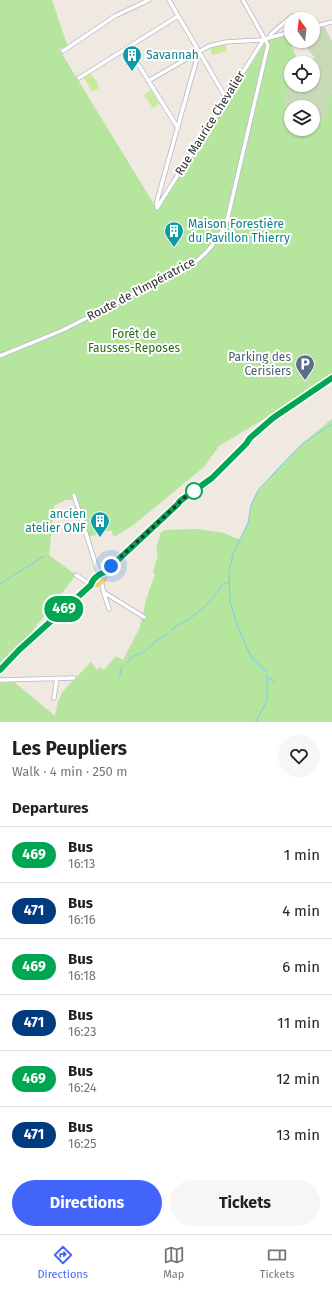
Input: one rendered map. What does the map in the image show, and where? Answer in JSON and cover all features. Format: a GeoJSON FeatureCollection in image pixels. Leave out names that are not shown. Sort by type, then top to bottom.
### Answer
{"type":"FeatureCollection","features":[{"type":"Feature","properties":{"kind":"main road"},"geometry":{"type":"LineString","coordinates":[[93,585],[92,581],[105,572],[178,504],[212,478],[246,444],[253,440],[256,434],[273,418],[332,378]]}},
{"type":"Feature","properties":{"kind":"main road"},"geometry":{"type":"LineString","coordinates":[[0,667],[93,585],[102,582],[104,580],[105,572]]}},
{"type":"Feature","properties":{"kind":"main road"},"geometry":{"type":"LineString","coordinates":[[0,670],[12,656]]}},
{"type":"Feature","properties":{"kind":"street"},"geometry":{"type":"LineString","coordinates":[[63,51],[115,16],[150,0]]}},
{"type":"Feature","properties":{"kind":"street"},"geometry":{"type":"LineString","coordinates":[[169,0],[226,98]]}},
{"type":"Feature","properties":{"kind":"street"},"geometry":{"type":"LineString","coordinates":[[243,0],[264,39]]}},
{"type":"Feature","properties":{"kind":"street"},"geometry":{"type":"LineString","coordinates":[[79,78],[178,16]]}},
{"type":"Feature","properties":{"kind":"street"},"geometry":{"type":"LineString","coordinates":[[320,25],[332,22]]}},
{"type":"Feature","properties":{"kind":"street"},"geometry":{"type":"LineString","coordinates":[[270,37],[271,34],[284,23]]}},
{"type":"Feature","properties":{"kind":"street"},"geometry":{"type":"LineString","coordinates":[[148,81],[209,46],[226,42],[264,39],[284,34]]}},
{"type":"Feature","properties":{"kind":"street","name":"Rue Maurice Chevalier"},"geometry":{"type":"LineString","coordinates":[[178,128],[157,201],[157,208],[264,39]]}},
{"type":"Feature","properties":{"kind":"street","name":"Route de l'Impératrice"},"geometry":{"type":"LineString","coordinates":[[0,356],[64,330],[191,265],[199,260],[214,244],[227,221],[268,45],[264,39]]}},
{"type":"Feature","properties":{"kind":"street"},"geometry":{"type":"LineString","coordinates":[[128,48],[178,128]]}},
{"type":"Feature","properties":{"kind":"street"},"geometry":{"type":"LineString","coordinates":[[178,128],[198,51]]}},
{"type":"Feature","properties":{"kind":"street"},"geometry":{"type":"LineString","coordinates":[[74,495],[99,575]]}},
{"type":"Feature","properties":{"kind":"street"},"geometry":{"type":"LineString","coordinates":[[76,575],[144,617]]}},
{"type":"Feature","properties":{"kind":"street"},"geometry":{"type":"LineString","coordinates":[[102,582],[101,585],[109,609]]}},
{"type":"Feature","properties":{"kind":"street"},"geometry":{"type":"LineString","coordinates":[[54,698],[57,678]]}},
{"type":"Feature","properties":{"kind":"street"},"geometry":{"type":"LineString","coordinates":[[0,680],[74,678]]}},
{"type":"Feature","properties":{"kind":"green space","name":"Forêt de Fausses-Reposes"},"geometry":{"type":"Polygon","coordinates":[[[0,0],[52,0],[67,44],[67,46],[59,49],[157,209],[267,40],[284,36],[284,48],[293,48],[296,56],[284,56],[284,92],[287,92],[284,100],[284,136],[320,136],[320,121],[322,122],[332,91],[332,373],[264,419],[219,446],[204,467],[132,526],[114,537],[111,530],[89,537],[77,500],[65,500],[54,506],[49,555],[76,575],[31,633],[0,663],[0,0]]]}},
{"type":"Feature","properties":{"kind":"green space"},"geometry":{"type":"Polygon","coordinates":[[[324,26],[332,41],[332,91],[322,122],[320,121],[320,100],[285,100],[288,92],[320,92],[320,56],[313,56],[307,48],[320,48],[320,27],[324,26]]]}},
{"type":"Feature","properties":{"kind":"green space"},"geometry":{"type":"Polygon","coordinates":[[[225,44],[227,51],[212,55],[210,47],[225,44]]]}},
{"type":"Feature","properties":{"kind":"green space"},"geometry":{"type":"Polygon","coordinates":[[[90,74],[96,80],[99,88],[92,92],[84,78],[90,74]]]}},
{"type":"Feature","properties":{"kind":"green space"},"geometry":{"type":"Polygon","coordinates":[[[151,90],[159,104],[153,108],[144,95],[151,90]]]}},
{"type":"Feature","properties":{"kind":"green space"},"geometry":{"type":"Polygon","coordinates":[[[332,419],[332,722],[0,722],[0,683],[14,682],[55,716],[58,701],[63,691],[91,662],[97,670],[100,667],[104,670],[116,656],[123,660],[140,627],[146,600],[155,574],[153,572],[158,555],[156,549],[161,532],[165,530],[198,529],[225,533],[240,539],[248,523],[251,505],[255,495],[276,470],[302,444],[332,419]]]}},
{"type":"Feature","properties":{"kind":"waterway"},"geometry":{"type":"LineString","coordinates":[[229,572],[233,554],[248,523],[251,505],[259,489],[303,443],[332,424]]}},
{"type":"Feature","properties":{"kind":"waterway"},"geometry":{"type":"LineString","coordinates":[[0,584],[44,556]]}},
{"type":"Feature","properties":{"kind":"waterway"},"geometry":{"type":"LineString","coordinates":[[229,574],[230,601],[237,625],[251,657],[266,672]]}},
{"type":"Feature","properties":{"kind":"waterway"},"geometry":{"type":"LineString","coordinates":[[171,630],[191,618],[208,604],[224,583],[230,583]]}},
{"type":"Feature","properties":{"kind":"waterway"},"geometry":{"type":"LineString","coordinates":[[127,662],[134,656],[144,652],[156,641],[168,634]]}},
{"type":"Feature","properties":{"kind":"waterway"},"geometry":{"type":"LineString","coordinates":[[119,676],[122,666]]}},
{"type":"Feature","properties":{"kind":"waterway"},"geometry":{"type":"LineString","coordinates":[[256,722],[267,700],[267,676]]}},
{"type":"Feature","properties":{"kind":"waterway"},"geometry":{"type":"LineString","coordinates":[[268,678],[272,679],[274,682]]}},
{"type":"Feature","properties":{"kind":"bus line","name":"469"},"geometry":{"type":"LineString","coordinates":[[0,670],[12,656],[91,585],[92,581],[100,574],[105,572],[180,501],[212,478],[246,444],[250,438],[273,418],[332,378]]}},
{"type":"Feature","properties":{"kind":"place","name":"Savannah"},"geometry":{"type":"Point","coordinates":[132,72]}},
{"type":"Feature","properties":{"kind":"place","name":"Maison Forestière du Pavillon Thierry"},"geometry":{"type":"Point","coordinates":[174,248]}},
{"type":"Feature","properties":{"kind":"place","name":"Parking des Cerisiers"},"geometry":{"type":"Point","coordinates":[305,381]}},
{"type":"Feature","properties":{"kind":"place","name":"ancien atelier ONF"},"geometry":{"type":"Point","coordinates":[100,538]}},
{"type":"Feature","properties":{"kind":"route"},"geometry":{"type":"LineString","coordinates":[[111,566],[180,501],[194,491]]}}]}
